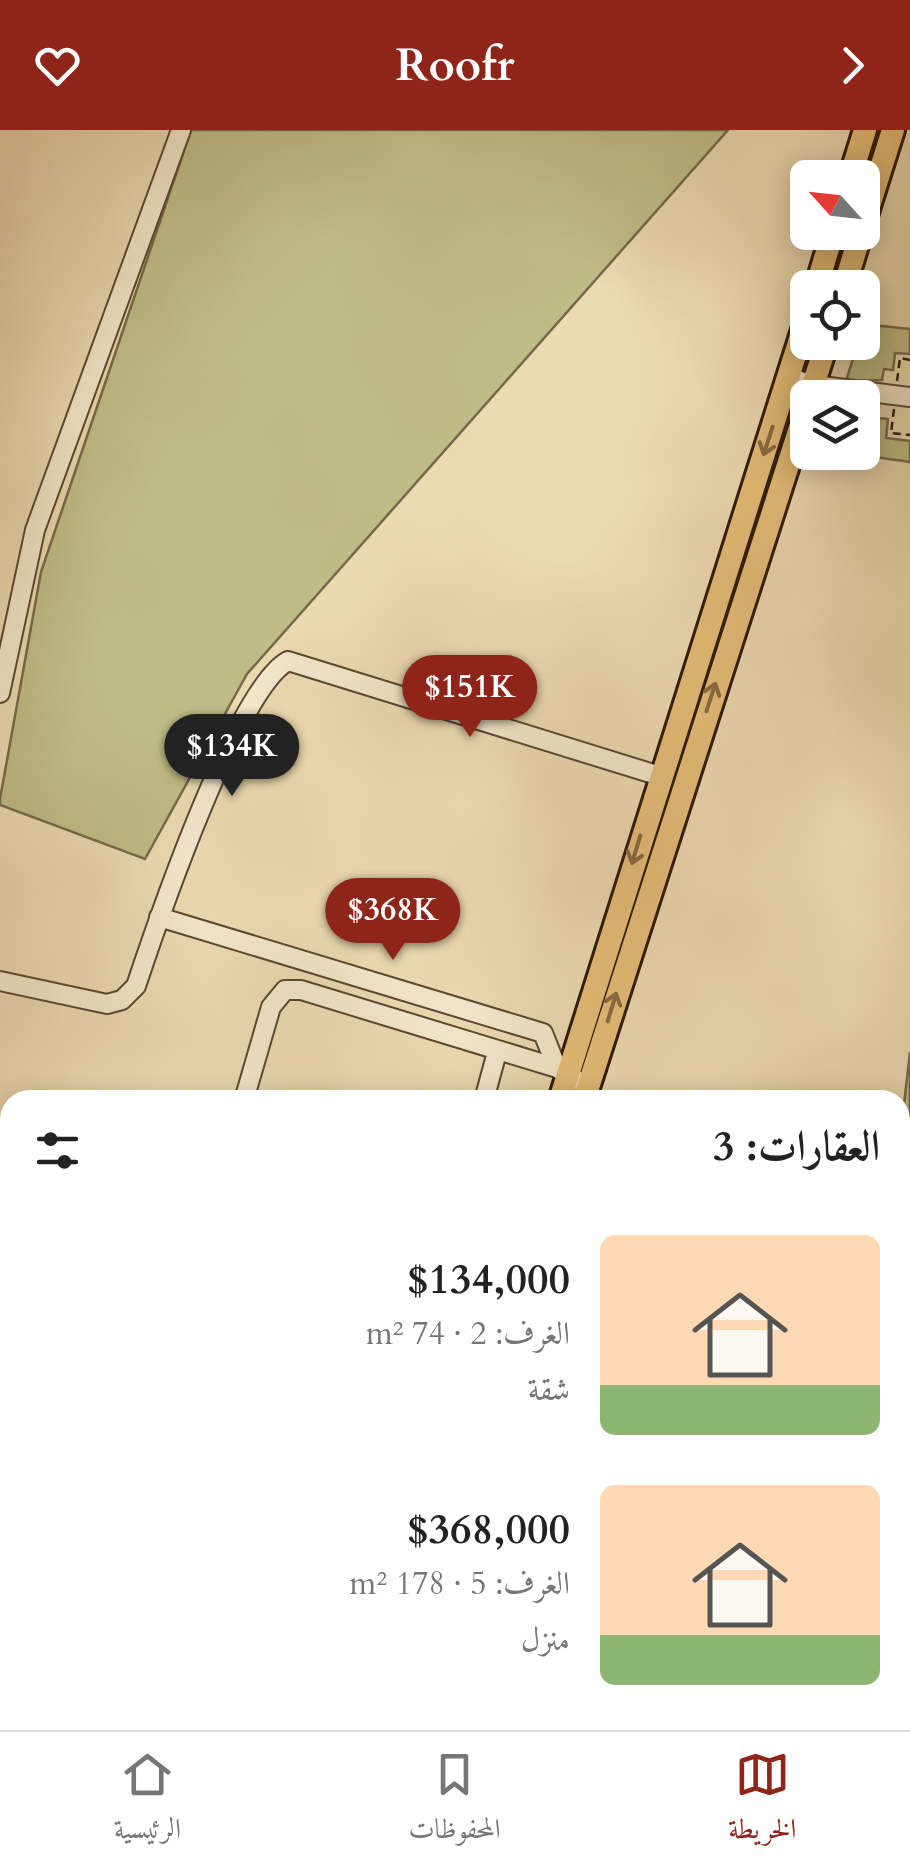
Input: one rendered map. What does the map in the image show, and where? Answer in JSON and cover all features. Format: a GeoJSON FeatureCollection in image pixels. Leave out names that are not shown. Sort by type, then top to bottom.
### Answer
{"type":"FeatureCollection","features":[{"type":"Feature","properties":{"kind":"main road"},"geometry":{"type":"LineString","coordinates":[[856,160],[865,130]]}},
{"type":"Feature","properties":{"kind":"main road"},"geometry":{"type":"LineString","coordinates":[[880,172],[893,130]]}},
{"type":"Feature","properties":{"kind":"main road"},"geometry":{"type":"LineString","coordinates":[[571,1086],[652,798],[793,360]]}},
{"type":"Feature","properties":{"kind":"main road"},"geometry":{"type":"LineString","coordinates":[[571,1086],[676,805],[790,457]]}},
{"type":"Feature","properties":{"kind":"main road"},"geometry":{"type":"LineString","coordinates":[[671,742],[695,746]]}},
{"type":"Feature","properties":{"kind":"street"},"geometry":{"type":"LineString","coordinates":[[0,693],[34,530],[181,130]]}},
{"type":"Feature","properties":{"kind":"street"},"geometry":{"type":"LineString","coordinates":[[788,376],[792,380]]}},
{"type":"Feature","properties":{"kind":"street"},"geometry":{"type":"LineString","coordinates":[[880,398],[910,397]]}},
{"type":"Feature","properties":{"kind":"street"},"geometry":{"type":"LineString","coordinates":[[781,400],[790,400]]}},
{"type":"Feature","properties":{"kind":"street"},"geometry":{"type":"LineString","coordinates":[[0,981],[107,1004],[122,1000],[136,986],[193,824],[268,679],[288,661],[660,776]]}},
{"type":"Feature","properties":{"kind":"street"},"geometry":{"type":"LineString","coordinates":[[652,798],[676,805]]}},
{"type":"Feature","properties":{"kind":"street"},"geometry":{"type":"LineString","coordinates":[[159,917],[543,1033],[571,1086]]}},
{"type":"Feature","properties":{"kind":"street"},"geometry":{"type":"LineString","coordinates":[[247,1090],[271,1007],[285,990],[300,990],[497,1052],[571,1086]]}},
{"type":"Feature","properties":{"kind":"street"},"geometry":{"type":"LineString","coordinates":[[487,1090],[497,1052]]}},
{"type":"Feature","properties":{"kind":"path"},"geometry":{"type":"LineString","coordinates":[[891,433],[910,436]]}},
{"type":"Feature","properties":{"kind":"shaded area"},"geometry":{"type":"Polygon","coordinates":[[[191,130],[728,130],[247,674],[145,859],[0,805],[0,799],[41,572],[191,130]]]}},
{"type":"Feature","properties":{"kind":"shaded area"},"geometry":{"type":"Polygon","coordinates":[[[880,326],[910,329],[910,354],[895,353],[893,370],[884,369],[882,380],[846,380],[853,360],[880,360],[880,326]]]}},
{"type":"Feature","properties":{"kind":"shaded area"},"geometry":{"type":"Polygon","coordinates":[[[880,418],[888,419],[886,438],[910,441],[910,462],[880,458],[880,418]]]}},
{"type":"Feature","properties":{"kind":"shaded area"},"geometry":{"type":"Polygon","coordinates":[[[910,1052],[910,1090],[906,1090],[910,1052]]]}}]}
